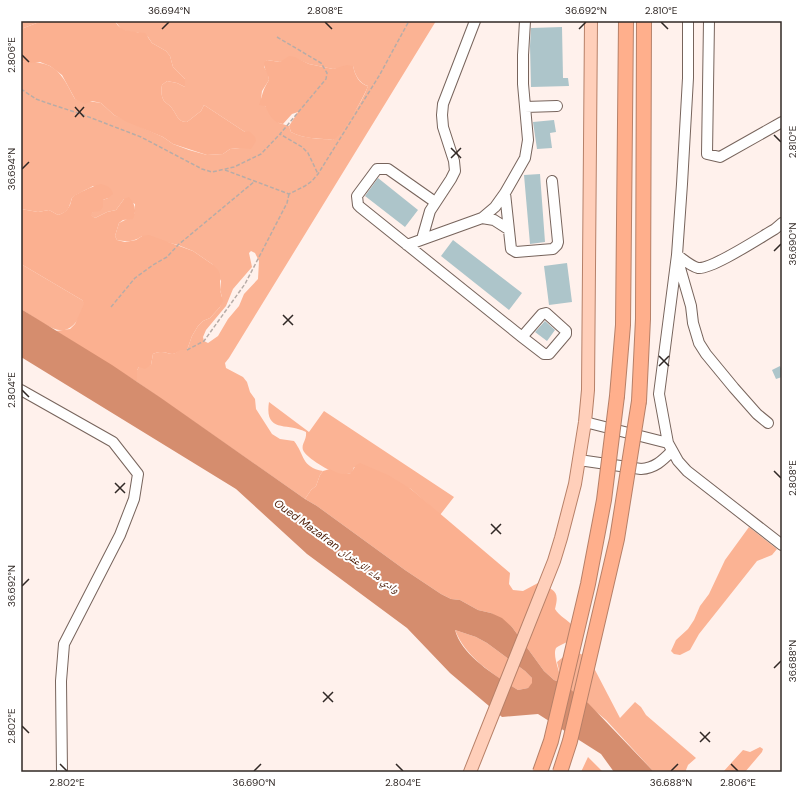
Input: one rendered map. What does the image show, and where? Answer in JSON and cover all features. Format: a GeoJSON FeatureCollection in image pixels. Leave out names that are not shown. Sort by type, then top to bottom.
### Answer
{"type":"FeatureCollection","features":[{"type":"Feature","properties":{"kind":"highway"},"geometry":{"type":"LineString","coordinates":[[540,772],[551,741],[588,584],[604,500],[617,396],[623,318],[626,21]]}},
{"type":"Feature","properties":{"kind":"highway"},"geometry":{"type":"LineString","coordinates":[[560,772],[570,741],[617,539],[639,401],[642,319],[644,21]]}},
{"type":"Feature","properties":{"kind":"main road"},"geometry":{"type":"LineString","coordinates":[[470,772],[554,561],[571,505],[579,460],[585,422],[588,357],[591,21]]}},
{"type":"Feature","properties":{"kind":"street"},"geometry":{"type":"LineString","coordinates":[[422,240],[428,216],[435,202],[451,180],[455,171],[454,161],[443,127],[443,104],[476,21]]}},
{"type":"Feature","properties":{"kind":"street"},"geometry":{"type":"LineString","coordinates":[[407,245],[482,218],[505,194],[525,158],[528,140],[523,55],[525,21]]}},
{"type":"Feature","properties":{"kind":"street"},"geometry":{"type":"LineString","coordinates":[[688,21],[688,78],[677,255],[659,394],[670,447],[678,461],[687,471],[782,545]]}},
{"type":"Feature","properties":{"kind":"street"},"geometry":{"type":"LineString","coordinates":[[709,21],[707,154],[720,157],[782,122]]}},
{"type":"Feature","properties":{"kind":"street"},"geometry":{"type":"LineString","coordinates":[[525,107],[557,106]]}},
{"type":"Feature","properties":{"kind":"street"},"geometry":{"type":"LineString","coordinates":[[435,202],[388,168],[378,169],[357,196],[358,205],[360,207],[522,337]]}},
{"type":"Feature","properties":{"kind":"street"},"geometry":{"type":"LineString","coordinates":[[505,194],[510,247],[514,252],[549,250],[555,248],[558,242],[552,181]]}},
{"type":"Feature","properties":{"kind":"street"},"geometry":{"type":"LineString","coordinates":[[482,218],[494,220],[508,229]]}},
{"type":"Feature","properties":{"kind":"street"},"geometry":{"type":"LineString","coordinates":[[677,255],[689,264],[699,268],[716,264],[775,229],[782,223]]}},
{"type":"Feature","properties":{"kind":"street"},"geometry":{"type":"LineString","coordinates":[[677,255],[699,342],[706,354],[734,388],[757,414],[768,422]]}},
{"type":"Feature","properties":{"kind":"street"},"geometry":{"type":"LineString","coordinates":[[21,390],[114,442],[138,474],[134,499],[120,535],[87,596],[64,644],[61,681],[62,772]]}},
{"type":"Feature","properties":{"kind":"street"},"geometry":{"type":"LineString","coordinates":[[585,422],[670,447]]}},
{"type":"Feature","properties":{"kind":"street"},"geometry":{"type":"LineString","coordinates":[[579,460],[641,469],[649,468],[657,465],[670,447]]}},
{"type":"Feature","properties":{"kind":"path"},"geometry":{"type":"LineString","coordinates":[[224,169],[289,194],[306,186],[318,174],[379,76],[409,21]]}},
{"type":"Feature","properties":{"kind":"path"},"geometry":{"type":"LineString","coordinates":[[21,89],[47,104],[81,114],[141,138],[202,169],[212,172],[234,167],[262,154],[326,79],[327,73],[321,63],[277,37]]}},
{"type":"Feature","properties":{"kind":"path"},"geometry":{"type":"LineString","coordinates":[[280,134],[302,148],[308,154],[318,174]]}},
{"type":"Feature","properties":{"kind":"path"},"geometry":{"type":"LineString","coordinates":[[111,307],[135,278],[153,265],[168,257],[178,244],[255,181]]}},
{"type":"Feature","properties":{"kind":"path"},"geometry":{"type":"LineString","coordinates":[[187,350],[204,341],[245,284],[285,208],[289,194]]}},
{"type":"Feature","properties":{"kind":"shaded area"},"geometry":{"type":"Polygon","coordinates":[[[21,21],[42,21],[21,29],[21,21]]]}},
{"type":"Feature","properties":{"kind":"shaded area"},"geometry":{"type":"Polygon","coordinates":[[[42,21],[115,21],[124,30],[145,33],[152,43],[166,51],[170,56],[173,67],[185,79],[185,87],[177,83],[167,81],[162,85],[161,91],[164,101],[171,107],[181,121],[187,122],[201,111],[204,105],[245,132],[249,131],[255,137],[256,141],[251,149],[230,149],[223,154],[207,155],[173,144],[163,137],[127,122],[114,115],[101,103],[92,101],[85,104],[75,99],[62,75],[50,66],[40,62],[31,63],[21,61],[21,29],[42,21]]]}},
{"type":"Feature","properties":{"kind":"shaded area"},"geometry":{"type":"Polygon","coordinates":[[[115,21],[436,21],[225,363],[226,368],[243,377],[247,382],[250,392],[255,399],[256,409],[272,434],[280,439],[294,441],[298,446],[304,460],[311,467],[323,471],[316,486],[311,490],[305,499],[137,382],[137,370],[139,367],[151,365],[153,354],[163,352],[174,354],[179,350],[187,350],[192,336],[198,326],[203,321],[210,318],[220,307],[222,297],[220,290],[221,281],[212,264],[193,251],[178,245],[142,236],[130,241],[117,240],[115,236],[119,223],[135,213],[135,204],[124,199],[116,210],[107,212],[95,218],[90,215],[103,200],[108,198],[93,186],[73,197],[67,210],[58,215],[49,210],[38,212],[21,209],[21,61],[38,62],[53,68],[62,76],[75,99],[101,103],[114,115],[163,137],[173,144],[207,155],[223,154],[230,149],[251,148],[245,132],[204,105],[201,111],[187,122],[181,121],[171,107],[164,101],[161,91],[162,85],[167,81],[177,83],[185,87],[185,79],[173,67],[170,56],[166,51],[152,43],[148,37],[137,32],[129,32],[121,29],[115,21]],[[295,58],[280,62],[267,60],[264,67],[268,73],[269,80],[262,91],[261,99],[279,123],[289,126],[291,132],[306,137],[333,140],[348,121],[368,86],[362,83],[358,78],[353,66],[333,69],[309,64],[295,58]],[[251,251],[249,253],[252,267],[233,289],[226,306],[206,330],[203,337],[204,341],[208,343],[218,336],[228,319],[239,306],[244,294],[258,279],[259,261],[255,253],[251,251]]]}},
{"type":"Feature","properties":{"kind":"shaded area"},"geometry":{"type":"Polygon","coordinates":[[[289,56],[295,57],[309,64],[333,69],[347,65],[353,66],[358,79],[368,86],[363,98],[342,132],[333,140],[295,134],[291,132],[289,126],[298,112],[292,114],[283,124],[274,120],[265,106],[259,105],[269,80],[264,63],[267,60],[280,62],[289,56]]]}},
{"type":"Feature","properties":{"kind":"shaded area"},"geometry":{"type":"Polygon","coordinates":[[[101,184],[109,187],[113,194],[103,200],[103,207],[100,211],[93,212],[91,215],[95,218],[107,212],[116,210],[124,199],[129,197],[135,207],[133,219],[123,220],[119,223],[115,236],[117,240],[125,242],[149,235],[193,251],[212,264],[218,270],[220,275],[220,290],[223,301],[220,307],[210,318],[203,321],[198,326],[192,336],[187,350],[180,350],[175,354],[158,352],[153,354],[151,365],[145,369],[139,367],[137,370],[137,382],[56,331],[70,329],[75,324],[84,304],[82,300],[21,264],[21,209],[38,212],[49,210],[58,215],[64,213],[68,209],[74,196],[101,184]]]}},
{"type":"Feature","properties":{"kind":"shaded area"},"geometry":{"type":"Polygon","coordinates":[[[21,264],[82,300],[85,304],[79,318],[72,326],[65,330],[58,330],[49,327],[21,309],[21,264]]]}},
{"type":"Feature","properties":{"kind":"shaded area"},"geometry":{"type":"Polygon","coordinates":[[[269,402],[309,432],[324,411],[454,497],[440,515],[411,489],[354,467],[352,473],[347,474],[339,474],[330,471],[314,461],[303,450],[306,432],[279,425],[270,419],[268,412],[269,402]]]}},
{"type":"Feature","properties":{"kind":"shaded area"},"geometry":{"type":"Polygon","coordinates":[[[360,463],[388,475],[411,489],[510,573],[509,584],[513,590],[523,591],[538,583],[552,589],[557,598],[555,609],[574,627],[570,640],[557,647],[555,651],[562,683],[554,680],[544,671],[512,627],[491,613],[478,610],[460,600],[451,599],[441,594],[305,499],[311,490],[316,486],[323,471],[330,469],[340,474],[351,473],[356,465],[360,463]]]}},
{"type":"Feature","properties":{"kind":"shaded area"},"geometry":{"type":"Polygon","coordinates":[[[749,527],[777,549],[772,555],[757,561],[699,634],[690,650],[680,655],[674,654],[671,651],[676,640],[688,629],[694,620],[700,606],[709,594],[725,560],[749,527]]]}},
{"type":"Feature","properties":{"kind":"shaded area"},"geometry":{"type":"Polygon","coordinates":[[[455,630],[476,637],[487,643],[525,671],[532,678],[533,683],[528,688],[518,690],[490,672],[466,649],[455,630]]]}},
{"type":"Feature","properties":{"kind":"shaded area"},"geometry":{"type":"Polygon","coordinates":[[[576,652],[585,656],[595,670],[620,718],[635,702],[641,707],[646,715],[696,758],[688,765],[686,772],[654,772],[606,720],[562,683],[557,662],[568,653],[576,652]]]}},
{"type":"Feature","properties":{"kind":"shaded area"},"geometry":{"type":"Polygon","coordinates":[[[760,747],[763,749],[762,752],[745,772],[723,772],[743,750],[750,752],[760,747]]]}},
{"type":"Feature","properties":{"kind":"shaded area"},"geometry":{"type":"Polygon","coordinates":[[[588,757],[603,772],[581,772],[588,757]]]}},
{"type":"Feature","properties":{"kind":"water","name":"Oued Mazafran وادي ماء الزعفران"},"geometry":{"type":"Polygon","coordinates":[[[21,309],[112,365],[161,398],[441,594],[451,599],[460,600],[478,610],[491,613],[502,618],[512,627],[544,671],[554,680],[562,683],[588,703],[654,772],[614,772],[601,754],[538,714],[502,717],[450,673],[407,628],[307,554],[236,489],[21,357],[21,309]],[[455,630],[459,639],[472,657],[518,690],[528,688],[532,683],[532,678],[525,671],[487,643],[476,637],[455,630]]]}},
{"type":"Feature","properties":{"kind":"building"},"geometry":{"type":"Polygon","coordinates":[[[562,27],[563,78],[568,78],[569,86],[531,87],[531,28],[562,27]]]}},
{"type":"Feature","properties":{"kind":"building"},"geometry":{"type":"Polygon","coordinates":[[[554,120],[556,132],[550,133],[552,148],[537,149],[533,122],[554,120]]]}},
{"type":"Feature","properties":{"kind":"building"},"geometry":{"type":"Polygon","coordinates":[[[540,174],[545,242],[530,244],[524,175],[540,174]]]}},
{"type":"Feature","properties":{"kind":"building"},"geometry":{"type":"Polygon","coordinates":[[[378,178],[418,210],[405,227],[365,196],[378,178]]]}},
{"type":"Feature","properties":{"kind":"building"},"geometry":{"type":"Polygon","coordinates":[[[453,240],[522,293],[509,310],[441,256],[453,240]]]}},
{"type":"Feature","properties":{"kind":"building"},"geometry":{"type":"Polygon","coordinates":[[[567,263],[572,302],[549,305],[544,266],[567,263]]]}},
{"type":"Feature","properties":{"kind":"building"},"geometry":{"type":"Polygon","coordinates":[[[545,321],[555,330],[547,341],[535,332],[545,321]]]}},
{"type":"Feature","properties":{"kind":"building"},"geometry":{"type":"Polygon","coordinates":[[[780,366],[782,377],[776,379],[772,370],[780,366]]]}}]}
